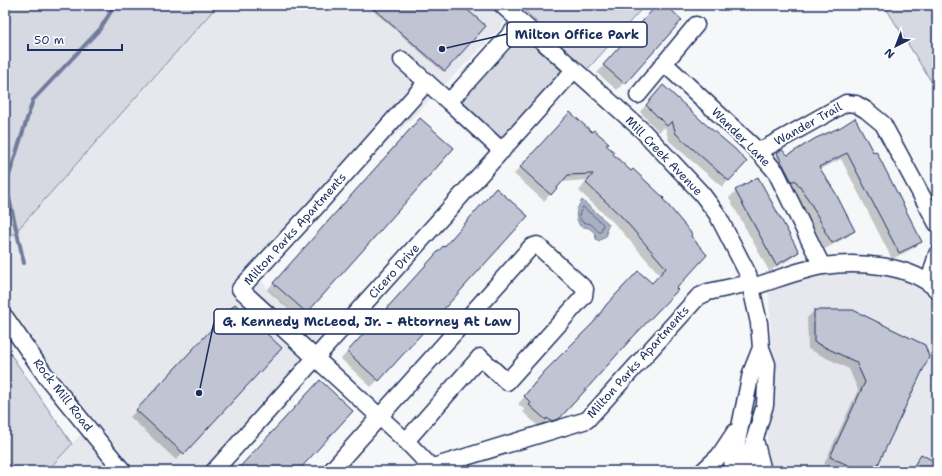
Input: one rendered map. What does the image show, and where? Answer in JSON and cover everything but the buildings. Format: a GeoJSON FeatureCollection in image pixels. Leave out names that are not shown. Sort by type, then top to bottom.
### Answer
{"type":"FeatureCollection","features":[{"type":"Feature","properties":{"kind":"street","name":"Mill Creek Avenue"},"geometry":{"type":"LineString","coordinates":[[502,5],[643,131],[702,194],[717,214],[748,274],[759,322],[761,348],[767,364],[764,404],[745,471]]}},
{"type":"Feature","properties":{"kind":"street"},"geometry":{"type":"LineString","coordinates":[[449,102],[521,22]]}},
{"type":"Feature","properties":{"kind":"street"},"geometry":{"type":"LineString","coordinates":[[638,95],[696,25]]}},
{"type":"Feature","properties":{"kind":"street"},"geometry":{"type":"LineString","coordinates":[[402,60],[502,151]]}},
{"type":"Feature","properties":{"kind":"street","name":"Wander Lane"},"geometry":{"type":"LineString","coordinates":[[664,63],[758,152],[776,172],[822,266]]}},
{"type":"Feature","properties":{"kind":"street","name":"Cicero Drive"},"geometry":{"type":"LineString","coordinates":[[214,471],[574,70]]}},
{"type":"Feature","properties":{"kind":"street","name":"Milton Parks Apartments"},"geometry":{"type":"LineString","coordinates":[[427,82],[317,206],[240,289],[406,441],[426,469],[587,420],[698,296],[708,292],[751,285]]}},
{"type":"Feature","properties":{"kind":"street","name":"Wander Trail"},"geometry":{"type":"LineString","coordinates":[[758,152],[846,103],[856,104],[883,124],[937,224]]}},
{"type":"Feature","properties":{"kind":"street"},"geometry":{"type":"LineString","coordinates":[[331,471],[530,247],[537,245],[584,289],[584,296],[507,382],[480,357],[406,441]]}},
{"type":"Feature","properties":{"kind":"street"},"geometry":{"type":"LineString","coordinates":[[751,285],[822,266],[873,264],[910,274],[933,286],[937,254]]}},
{"type":"Feature","properties":{"kind":"street","name":"Rock Mill Road"},"geometry":{"type":"LineString","coordinates":[[5,317],[48,378],[123,471]]}},
{"type":"Feature","properties":{"kind":"street","name":"Mill Creek Avenue"},"geometry":{"type":"LineString","coordinates":[[731,471],[751,373],[761,348]]}},
{"type":"Feature","properties":{"kind":"street"},"geometry":{"type":"LineString","coordinates":[[703,471],[720,456],[741,422]]}},
{"type":"Feature","properties":{"kind":"street"},"geometry":{"type":"LineString","coordinates":[[755,440],[763,471]]}},
{"type":"Feature","properties":{"kind":"shaded area"},"geometry":{"type":"Polygon","coordinates":[[[5,5],[218,5],[5,244],[5,5]]]}},
{"type":"Feature","properties":{"kind":"shaded area"},"geometry":{"type":"Polygon","coordinates":[[[218,5],[515,5],[499,30],[256,276],[328,346],[216,471],[47,471],[89,425],[5,299],[5,244],[218,5]]]}},
{"type":"Feature","properties":{"kind":"shaded area"},"geometry":{"type":"Polygon","coordinates":[[[519,5],[645,5],[587,70],[519,5]]]}},
{"type":"Feature","properties":{"kind":"shaded area"},"geometry":{"type":"Polygon","coordinates":[[[884,5],[937,5],[937,91],[884,5]]]}},
{"type":"Feature","properties":{"kind":"shaded area"},"geometry":{"type":"Polygon","coordinates":[[[520,34],[564,73],[502,143],[458,103],[520,34]]]}},
{"type":"Feature","properties":{"kind":"shaded area"},"geometry":{"type":"Polygon","coordinates":[[[836,260],[910,266],[937,289],[937,471],[766,471],[771,329],[768,286],[836,260]]]}},
{"type":"Feature","properties":{"kind":"shaded area"},"geometry":{"type":"Polygon","coordinates":[[[5,346],[72,444],[47,471],[5,471],[5,346]]]}},
{"type":"Feature","properties":{"kind":"water"},"geometry":{"type":"Polygon","coordinates":[[[582,200],[609,224],[606,230],[607,235],[599,241],[596,239],[595,233],[589,228],[580,226],[578,222],[576,213],[582,200]]]}},
{"type":"Feature","properties":{"kind":"waterway"},"geometry":{"type":"LineString","coordinates":[[24,263],[6,185],[33,100],[100,29],[115,5]]}},
{"type":"Feature","properties":{"kind":"place","name":"Milton Office Park"},"geometry":{"type":"Point","coordinates":[442,49]}},
{"type":"Feature","properties":{"kind":"place","name":"G. Kennedy McLeod, Jr. - Attorney At Law"},"geometry":{"type":"Point","coordinates":[199,393]}}]}
